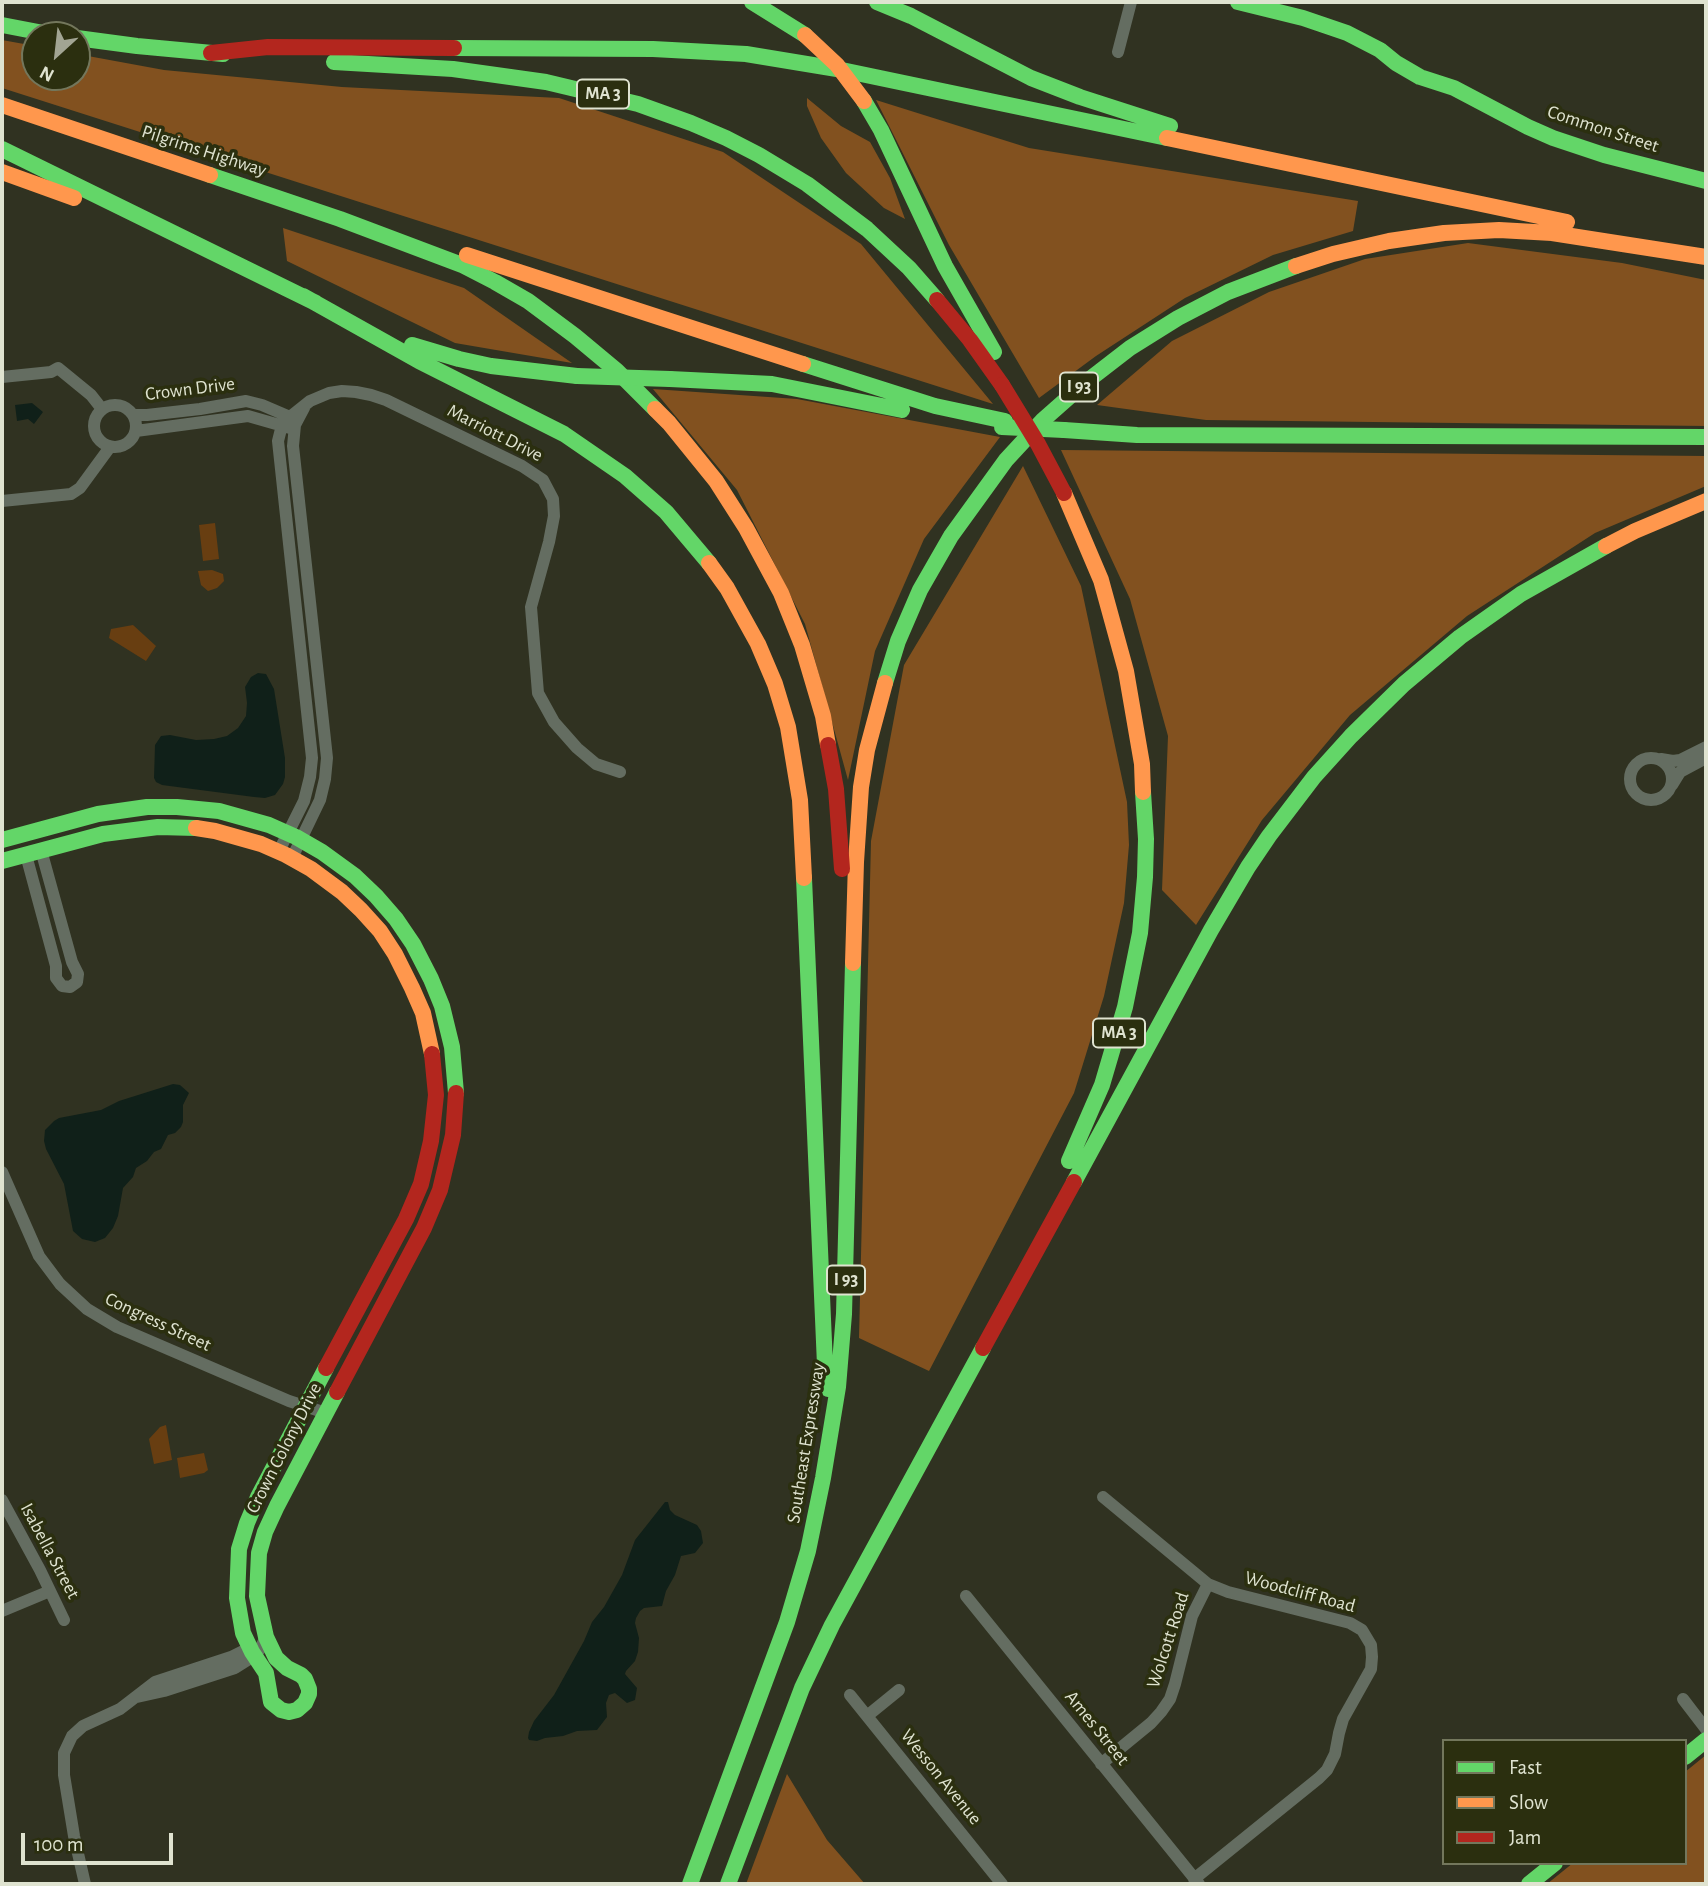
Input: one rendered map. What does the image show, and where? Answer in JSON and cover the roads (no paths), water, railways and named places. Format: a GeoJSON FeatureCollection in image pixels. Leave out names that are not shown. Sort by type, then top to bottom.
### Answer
{"type":"FeatureCollection","features":[{"type":"Feature","properties":{"kind":"main road"},"geometry":{"type":"LineString","coordinates":[[752,2],[805,35],[837,65],[864,100],[881,130],[945,266],[1006,382]]}},
{"type":"Feature","properties":{"kind":"main road"},"geometry":{"type":"LineString","coordinates":[[877,2],[911,16],[1031,78],[1259,158]]}},
{"type":"Feature","properties":{"kind":"main road","name":"Common Street"},"geometry":{"type":"LineString","coordinates":[[1244,2],[1325,25],[1380,50],[1401,67],[1427,80],[1454,88],[1528,127],[1562,141],[1604,155],[1706,181]]}},
{"type":"Feature","properties":{"kind":"main road"},"geometry":{"type":"LineString","coordinates":[[2,25],[21,29]]}},
{"type":"Feature","properties":{"kind":"main road","name":"MA 3"},"geometry":{"type":"LineString","coordinates":[[91,40],[211,53],[435,68],[510,76],[619,99],[700,126],[792,174],[867,229],[928,288],[1006,382],[1064,493],[1104,589],[1117,634],[1137,726],[1144,792],[1146,849],[1134,970],[1121,1025],[1108,1067],[1081,1135],[1033,1235],[1008,1302]]}},
{"type":"Feature","properties":{"kind":"main road"},"geometry":{"type":"LineString","coordinates":[[211,53],[268,47],[639,49],[727,52],[764,57],[837,69],[1651,239],[1706,256]]}},
{"type":"Feature","properties":{"kind":"main road","name":"Pilgrims Highway"},"geometry":{"type":"LineString","coordinates":[[2,105],[393,238]]}},
{"type":"Feature","properties":{"kind":"main road"},"geometry":{"type":"LineString","coordinates":[[2,149],[369,329],[440,354],[516,370],[577,376],[772,384],[923,414],[1064,430],[1137,435],[1706,437]]}},
{"type":"Feature","properties":{"kind":"main road"},"geometry":{"type":"LineString","coordinates":[[2,172],[220,256]]}},
{"type":"Feature","properties":{"kind":"main road","name":"I 93"},"geometry":{"type":"LineString","coordinates":[[853,987],[861,787],[873,722],[898,641],[932,568],[966,513],[1018,447],[1071,394],[1130,348],[1211,300],[1289,268],[1370,244],[1444,233],[1516,230],[1570,235],[1706,256]]}},
{"type":"Feature","properties":{"kind":"main road"},"geometry":{"type":"LineString","coordinates":[[393,238],[461,253],[891,393],[1004,424]]}},
{"type":"Feature","properties":{"kind":"main road"},"geometry":{"type":"LineString","coordinates":[[393,238],[462,265],[495,282],[528,301],[589,346],[669,423],[705,466],[741,520],[765,560],[792,619],[823,716],[837,799],[843,919],[853,987]]}},
{"type":"Feature","properties":{"kind":"main road"},"geometry":{"type":"LineString","coordinates":[[303,296],[419,361],[564,434],[603,459],[656,503],[694,543],[727,588],[758,644],[775,684],[788,727],[800,800],[825,1365],[833,1424]]}},
{"type":"Feature","properties":{"kind":"main road"},"geometry":{"type":"LineString","coordinates":[[728,1884],[815,1658],[1229,898],[1280,821],[1326,763],[1364,722],[1446,648],[1545,579],[1601,547],[1706,501]]}},
{"type":"Feature","properties":{"kind":"main road","name":"Crown Colony Drive"},"geometry":{"type":"LineString","coordinates":[[2,840],[98,814],[137,808],[167,806],[228,813],[260,822],[295,837],[330,858],[363,883],[389,911],[413,944],[431,979],[445,1016],[456,1085],[454,1125],[443,1182],[433,1209],[276,1506],[261,1545],[257,1569],[257,1596],[266,1637],[276,1658],[305,1679],[309,1689],[306,1703],[297,1710],[285,1712],[276,1708],[269,1698],[266,1673],[243,1633],[237,1598],[239,1549],[258,1497],[414,1201],[429,1153],[434,1123],[436,1086],[426,1022],[390,946],[367,916],[319,874],[285,855],[224,833],[167,826],[122,830],[2,861]]}},
{"type":"Feature","properties":{"kind":"main road","name":"Southeast Expressway"},"geometry":{"type":"LineString","coordinates":[[690,1884],[793,1604],[812,1533],[833,1424],[845,1314],[853,987]]}},
{"type":"Feature","properties":{"kind":"main road"},"geometry":{"type":"LineString","coordinates":[[268,1688],[277,1674],[286,1671],[296,1673]]}},
{"type":"Feature","properties":{"kind":"main road"},"geometry":{"type":"LineString","coordinates":[[1687,1755],[1706,1740]]}},
{"type":"Feature","properties":{"kind":"main road"},"geometry":{"type":"LineString","coordinates":[[1529,1884],[1553,1865]]}},
{"type":"Feature","properties":{"kind":"street"},"geometry":{"type":"LineString","coordinates":[[1118,52],[1132,2]]}},
{"type":"Feature","properties":{"kind":"street"},"geometry":{"type":"LineString","coordinates":[[2,377],[51,372],[58,368],[91,395],[102,409],[94,420],[95,434],[110,447]]}},
{"type":"Feature","properties":{"kind":"street","name":"Marriott Drive"},"geometry":{"type":"LineString","coordinates":[[291,423],[310,401],[323,395],[335,391],[371,395],[393,403],[522,466],[542,480],[553,499],[554,516],[550,542],[531,607],[536,689],[550,715],[577,748],[596,764],[620,772]]}},
{"type":"Feature","properties":{"kind":"street","name":"Crown Drive"},"geometry":{"type":"LineString","coordinates":[[133,415],[187,411],[246,401],[261,405],[291,423]]}},
{"type":"Feature","properties":{"kind":"street","name":"Crown Drive"},"geometry":{"type":"LineString","coordinates":[[2,501],[71,494],[80,488],[110,447],[117,448],[129,442],[136,431],[136,420],[122,406],[102,409]]}},
{"type":"Feature","properties":{"kind":"street","name":"Crown Drive"},"geometry":{"type":"LineString","coordinates":[[136,431],[248,416],[291,423]]}},
{"type":"Feature","properties":{"kind":"street"},"geometry":{"type":"LineString","coordinates":[[285,855],[320,800],[327,758],[291,423]]}},
{"type":"Feature","properties":{"kind":"street"},"geometry":{"type":"LineString","coordinates":[[1706,747],[1676,761],[1648,757],[1636,764],[1631,773],[1632,788],[1640,796],[1654,800],[1665,795],[1680,772],[1706,758]]}},
{"type":"Feature","properties":{"kind":"street"},"geometry":{"type":"LineString","coordinates":[[1658,758],[1665,762],[1671,771],[1672,785]]}},
{"type":"Feature","properties":{"kind":"street"},"geometry":{"type":"LineString","coordinates":[[34,853],[78,974],[78,980],[70,987],[60,985],[57,981],[34,853]]}},
{"type":"Feature","properties":{"kind":"street"},"geometry":{"type":"LineString","coordinates":[[56,975],[58,969],[64,965],[76,969]]}},
{"type":"Feature","properties":{"kind":"street","name":"Congress Street"},"geometry":{"type":"LineString","coordinates":[[2,1172],[38,1256],[60,1284],[87,1309],[127,1331],[326,1413]]}},
{"type":"Feature","properties":{"kind":"street","name":"Woodcliff Road"},"geometry":{"type":"LineString","coordinates":[[1103,1497],[1208,1584],[1228,1592],[1354,1624],[1369,1639],[1372,1657],[1368,1675],[1343,1720],[1335,1754],[1327,1770],[1197,1882]]}},
{"type":"Feature","properties":{"kind":"street","name":"Isabella Street"},"geometry":{"type":"LineString","coordinates":[[2,1500],[64,1620]]}},
{"type":"Feature","properties":{"kind":"street","name":"Wolcott Road"},"geometry":{"type":"LineString","coordinates":[[1101,1764],[1151,1723],[1170,1699],[1192,1616],[1208,1584]]}},
{"type":"Feature","properties":{"kind":"street"},"geometry":{"type":"LineString","coordinates":[[2,1611],[50,1591]]}},
{"type":"Feature","properties":{"kind":"street","name":"Ames Street"},"geometry":{"type":"LineString","coordinates":[[966,1596],[1197,1882]]}},
{"type":"Feature","properties":{"kind":"street"},"geometry":{"type":"LineString","coordinates":[[85,1884],[64,1775],[65,1748],[72,1735],[109,1715],[160,1680],[260,1649],[266,1637]]}},
{"type":"Feature","properties":{"kind":"street"},"geometry":{"type":"LineString","coordinates":[[867,1716],[899,1690]]}},
{"type":"Feature","properties":{"kind":"street","name":"Wesson Avenue"},"geometry":{"type":"LineString","coordinates":[[850,1695],[1002,1884]]}},
{"type":"Feature","properties":{"kind":"street"},"geometry":{"type":"LineString","coordinates":[[1683,1699],[1706,1729]]}}]}
